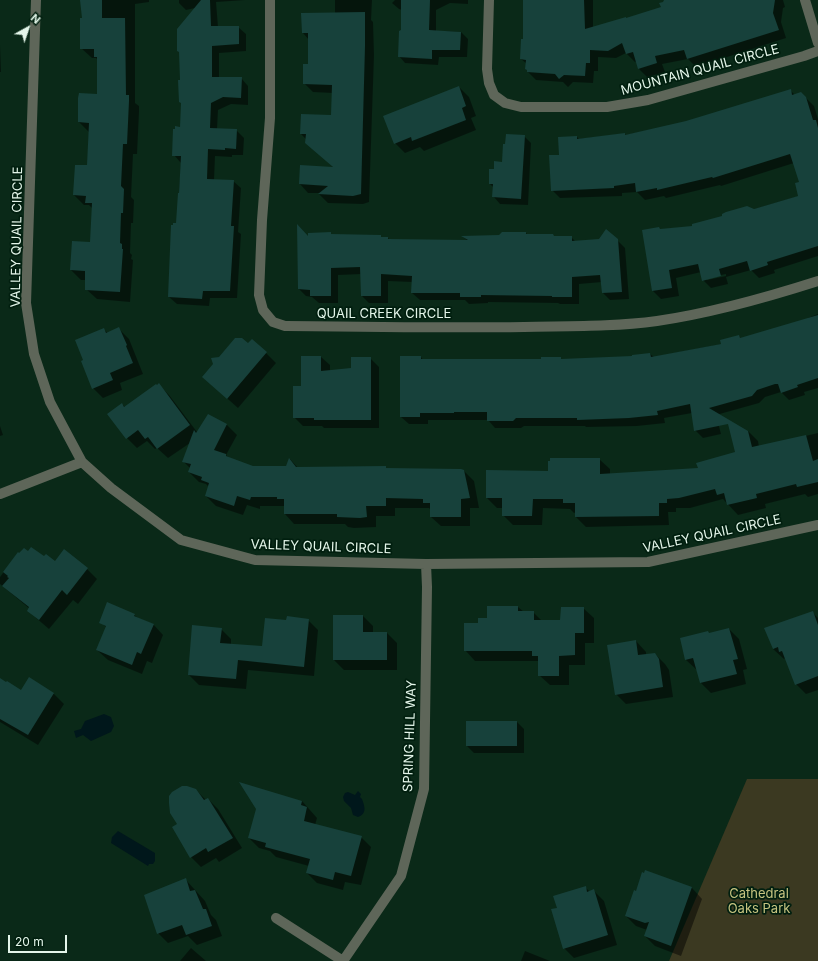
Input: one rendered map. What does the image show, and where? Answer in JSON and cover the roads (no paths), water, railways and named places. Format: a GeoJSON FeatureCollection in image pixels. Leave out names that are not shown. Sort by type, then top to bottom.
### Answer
{"type":"FeatureCollection","features":[{"type":"Feature","properties":{"kind":"street","name":"VALLEY QUAIL CIRCLE"},"geometry":{"type":"LineString","coordinates":[[36,0],[26,303],[34,354],[50,402],[82,462],[111,488],[181,540],[256,560],[426,564],[648,562],[818,525]]}},
{"type":"Feature","properties":{"kind":"street","name":"QUAIL CREEK CIRCLE"},"geometry":{"type":"LineString","coordinates":[[270,0],[270,118],[262,220],[259,295],[263,310],[272,322],[285,326],[491,327],[612,325],[656,321],[707,312],[753,301],[818,281]]}},
{"type":"Feature","properties":{"kind":"street","name":"MOUNTAIN QUAIL CIRCLE"},"geometry":{"type":"LineString","coordinates":[[489,0],[487,69],[489,83],[494,95],[505,103],[521,107],[607,107],[648,100],[818,51]]}},
{"type":"Feature","properties":{"kind":"street"},"geometry":{"type":"LineString","coordinates":[[805,0],[818,43]]}},
{"type":"Feature","properties":{"kind":"street"},"geometry":{"type":"LineString","coordinates":[[0,494],[82,462]]}},
{"type":"Feature","properties":{"kind":"street","name":"SPRING HILL WAY"},"geometry":{"type":"LineString","coordinates":[[343,961],[401,876],[424,789],[427,587],[426,564]]}},
{"type":"Feature","properties":{"kind":"street"},"geometry":{"type":"LineString","coordinates":[[276,918],[343,961]]}},
{"type":"Feature","properties":{"kind":"water"},"geometry":{"type":"Polygon","coordinates":[[[104,714],[111,717],[114,726],[111,732],[91,741],[83,735],[76,738],[74,731],[81,729],[85,721],[104,714]]]}},
{"type":"Feature","properties":{"kind":"water"},"geometry":{"type":"Polygon","coordinates":[[[358,791],[361,794],[360,797],[363,802],[364,812],[358,817],[353,815],[351,808],[344,801],[343,797],[345,793],[348,792],[355,795],[358,791]]]}},
{"type":"Feature","properties":{"kind":"water"},"geometry":{"type":"Polygon","coordinates":[[[118,831],[155,853],[155,861],[153,864],[149,864],[148,866],[111,843],[112,837],[118,831]]]}},
{"type":"Feature","properties":{"kind":"park label","name":"Cathedral Oaks Park"},"geometry":{"type":"Point","coordinates":[759,902]}}]}
